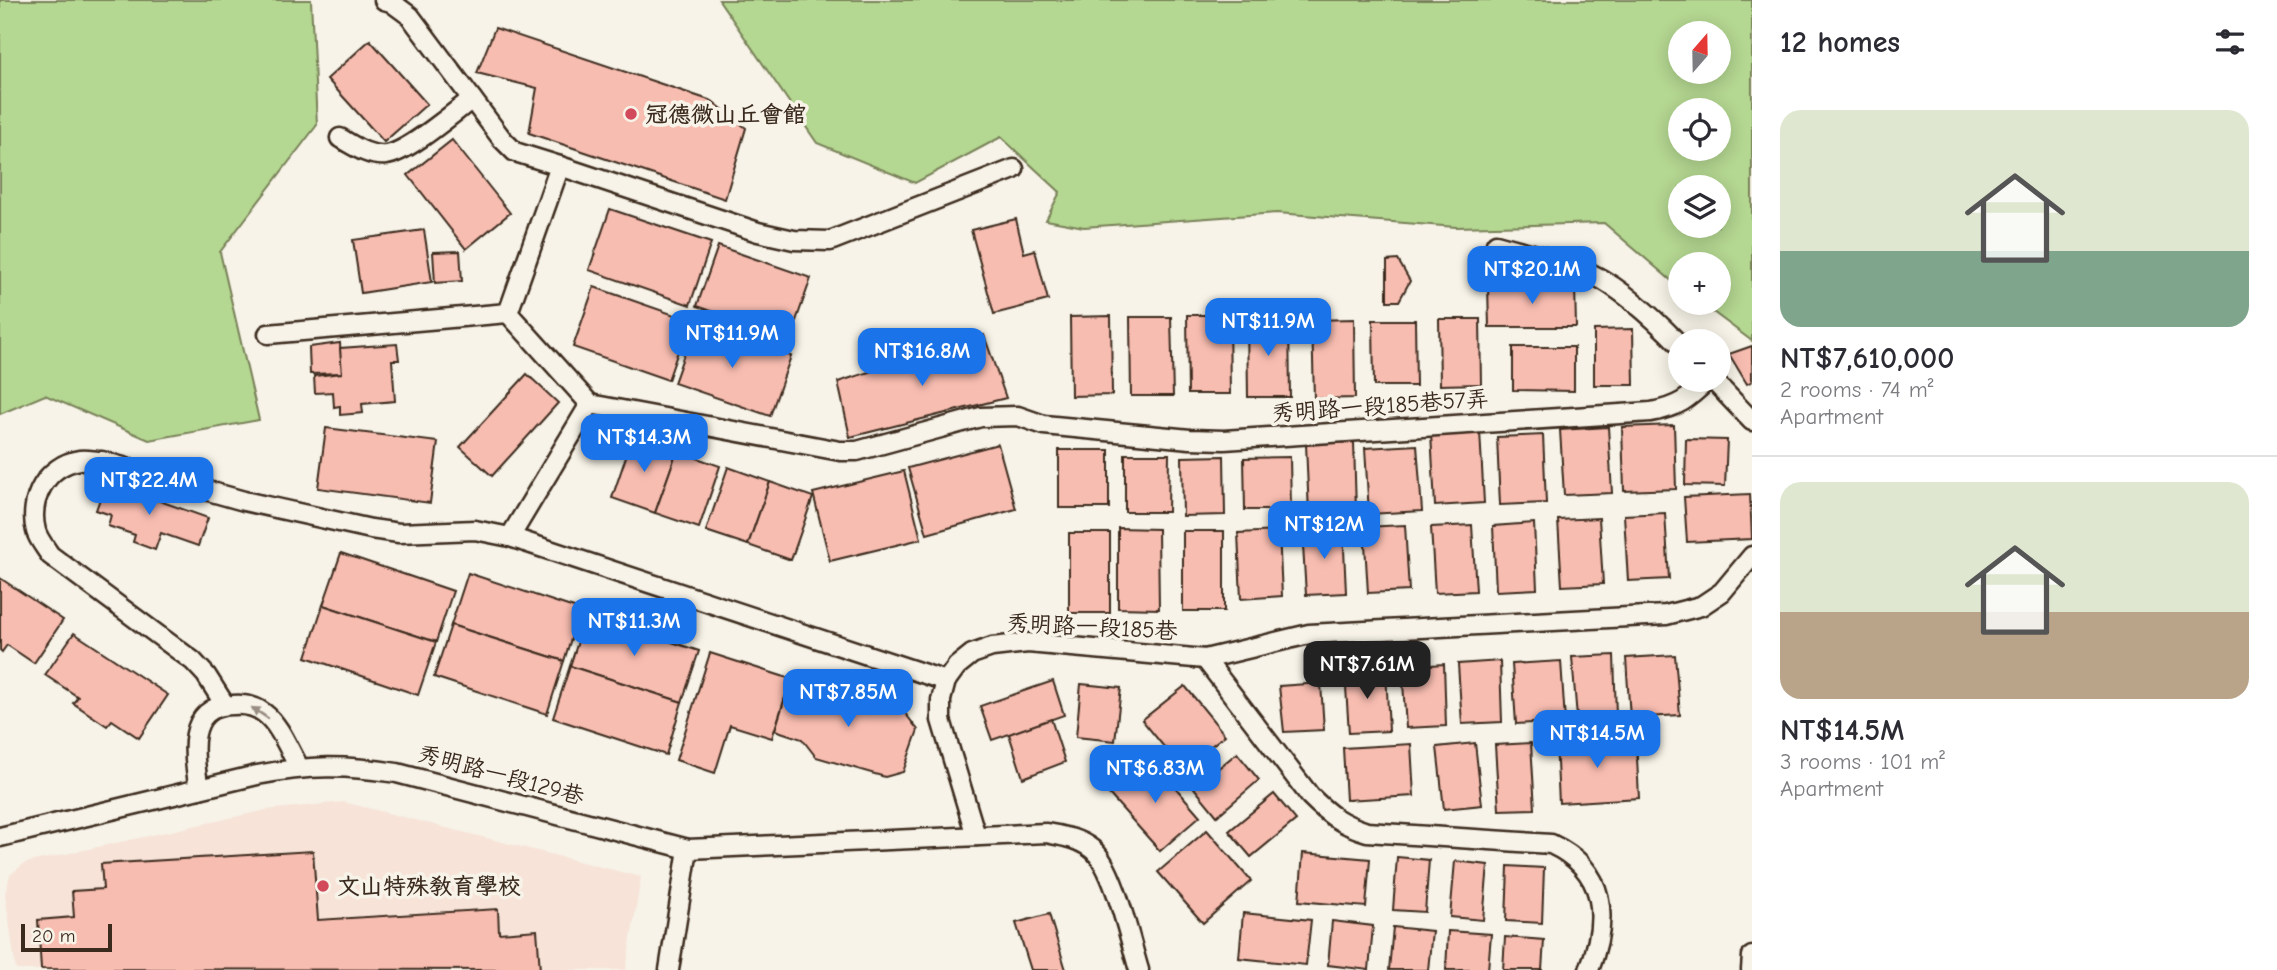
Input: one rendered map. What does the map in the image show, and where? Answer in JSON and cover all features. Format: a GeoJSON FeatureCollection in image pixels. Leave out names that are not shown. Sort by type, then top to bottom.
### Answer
{"type":"FeatureCollection","features":[{"type":"Feature","properties":{"kind":"lane"},"geometry":{"type":"LineString","coordinates":[[384,0],[410,16],[502,139],[516,152],[758,232],[794,240],[830,241],[1014,169]]}},
{"type":"Feature","properties":{"kind":"lane"},"geometry":{"type":"LineString","coordinates":[[340,138],[364,152],[384,156],[400,152],[472,99]]}},
{"type":"Feature","properties":{"kind":"lane"},"geometry":{"type":"LineString","coordinates":[[508,313],[560,166]]}},
{"type":"Feature","properties":{"kind":"lane"},"geometry":{"type":"LineString","coordinates":[[1496,244],[1582,269],[1601,279],[1653,317],[1668,333]]}},
{"type":"Feature","properties":{"kind":"lane"},"geometry":{"type":"LineString","coordinates":[[268,334],[508,313]]}},
{"type":"Feature","properties":{"kind":"lane"},"geometry":{"type":"LineString","coordinates":[[508,313],[590,404],[510,537]]}},
{"type":"Feature","properties":{"kind":"lane","name":"秀明路一段185巷57弄"},"geometry":{"type":"LineString","coordinates":[[590,404],[840,451],[857,451],[981,417],[1018,416],[1044,425],[1224,440],[1651,412],[1671,409],[1697,392]]}},
{"type":"Feature","properties":{"kind":"lane"},"geometry":{"type":"LineString","coordinates":[[1723,392],[1752,421]]}},
{"type":"Feature","properties":{"kind":"lane"},"geometry":{"type":"LineString","coordinates":[[225,705],[193,661],[50,555],[36,534],[33,511],[40,487],[55,470],[79,460],[102,461],[244,501],[371,529],[399,533],[475,530],[510,537],[946,681],[941,720],[976,836]]}},
{"type":"Feature","properties":{"kind":"lane","name":"秀明路一段185巷"},"geometry":{"type":"LineString","coordinates":[[946,681],[957,666],[972,654],[992,647],[1028,643],[1205,659],[1279,639],[1309,634],[1666,615],[1701,606],[1722,592],[1752,556]]}},
{"type":"Feature","properties":{"kind":"lane"},"geometry":{"type":"LineString","coordinates":[[1205,659],[1310,796],[1328,814],[1345,825],[1367,832],[1551,844],[1568,852],[1586,868],[1597,887],[1601,920],[1598,946],[1590,970]]}},
{"type":"Feature","properties":{"kind":"lane"},"geometry":{"type":"LineString","coordinates":[[199,789],[193,754],[197,729],[206,714],[225,705],[246,704],[265,713],[299,767]]}},
{"type":"Feature","properties":{"kind":"lane","name":"秀明路一段129巷"},"geometry":{"type":"LineString","coordinates":[[0,837],[299,767],[351,766],[397,773],[688,849]]}},
{"type":"Feature","properties":{"kind":"lane"},"geometry":{"type":"LineString","coordinates":[[669,970],[688,849],[1046,833],[1074,839],[1093,849],[1107,866],[1139,970]]}},
{"type":"Feature","properties":{"kind":"lane"},"geometry":{"type":"LineString","coordinates":[[1751,970],[1752,956]]}},
{"type":"Feature","properties":{"kind":"shaded area","name":"文山特殊教育學校"},"geometry":{"type":"Polygon","coordinates":[[[344,802],[641,877],[626,970],[16,970],[5,894],[10,875],[25,863],[266,810],[344,802]]]}},
{"type":"Feature","properties":{"kind":"green space"},"geometry":{"type":"Polygon","coordinates":[[[0,0],[311,0],[317,125],[220,252],[259,420],[149,440],[45,395],[0,414],[0,0]]]}},
{"type":"Feature","properties":{"kind":"green space"},"geometry":{"type":"Polygon","coordinates":[[[719,0],[1752,0],[1752,341],[1717,315],[1731,315],[1731,252],[1668,252],[1668,278],[1604,223],[1456,227],[1277,213],[1084,227],[1046,220],[1060,192],[1001,137],[915,183],[817,143],[719,0]]]}},
{"type":"Feature","properties":{"kind":"building","name":"冠德微山丘會館"},"geometry":{"type":"Polygon","coordinates":[[[495,28],[712,101],[746,128],[725,199],[529,133],[537,88],[477,73],[495,28]]]}},
{"type":"Feature","properties":{"kind":"building"},"geometry":{"type":"Polygon","coordinates":[[[370,40],[427,104],[384,142],[327,79],[370,40]]]}},
{"type":"Feature","properties":{"kind":"building"},"geometry":{"type":"Polygon","coordinates":[[[452,140],[510,213],[466,249],[408,175],[452,140]]]}},
{"type":"Feature","properties":{"kind":"building"},"geometry":{"type":"Polygon","coordinates":[[[610,209],[711,243],[690,305],[589,270],[610,209]]]}},
{"type":"Feature","properties":{"kind":"building"},"geometry":{"type":"Polygon","coordinates":[[[1016,219],[1024,253],[1035,250],[1048,300],[994,314],[971,230],[1016,219]]]}},
{"type":"Feature","properties":{"kind":"building"},"geometry":{"type":"Polygon","coordinates":[[[424,230],[432,282],[361,293],[353,240],[424,230]]]}},
{"type":"Feature","properties":{"kind":"building"},"geometry":{"type":"Polygon","coordinates":[[[718,246],[811,278],[790,338],[697,306],[718,246]]]}},
{"type":"Feature","properties":{"kind":"building"},"geometry":{"type":"Polygon","coordinates":[[[460,251],[462,281],[435,283],[433,252],[460,251]]]}},
{"type":"Feature","properties":{"kind":"building"},"geometry":{"type":"Polygon","coordinates":[[[1398,260],[1410,281],[1399,301],[1387,301],[1387,261],[1398,260]]]}},
{"type":"Feature","properties":{"kind":"building"},"geometry":{"type":"Polygon","coordinates":[[[1488,285],[1575,285],[1576,327],[1489,327],[1488,285]]]}},
{"type":"Feature","properties":{"kind":"building"},"geometry":{"type":"Polygon","coordinates":[[[594,287],[689,320],[668,380],[573,347],[594,287]]]}},
{"type":"Feature","properties":{"kind":"building"},"geometry":{"type":"Polygon","coordinates":[[[1187,315],[1229,315],[1230,394],[1188,394],[1187,315]]]}},
{"type":"Feature","properties":{"kind":"building"},"geometry":{"type":"Polygon","coordinates":[[[1111,316],[1112,395],[1071,396],[1070,317],[1111,316]]]}},
{"type":"Feature","properties":{"kind":"building"},"geometry":{"type":"Polygon","coordinates":[[[1130,317],[1171,317],[1173,396],[1131,396],[1130,317]]]}},
{"type":"Feature","properties":{"kind":"building"},"geometry":{"type":"Polygon","coordinates":[[[1247,318],[1289,318],[1290,397],[1248,397],[1247,318]]]}},
{"type":"Feature","properties":{"kind":"building"},"geometry":{"type":"Polygon","coordinates":[[[1354,319],[1355,398],[1314,399],[1312,320],[1354,319]]]}},
{"type":"Feature","properties":{"kind":"building"},"geometry":{"type":"Polygon","coordinates":[[[1439,319],[1480,319],[1481,384],[1440,385],[1439,319]]]}},
{"type":"Feature","properties":{"kind":"building"},"geometry":{"type":"Polygon","coordinates":[[[1373,320],[1415,320],[1416,386],[1374,386],[1373,320]]]}},
{"type":"Feature","properties":{"kind":"building"},"geometry":{"type":"Polygon","coordinates":[[[695,323],[791,356],[770,416],[674,383],[695,323]]]}},
{"type":"Feature","properties":{"kind":"building"},"geometry":{"type":"Polygon","coordinates":[[[1633,329],[1634,385],[1594,385],[1594,330],[1633,329]]]}},
{"type":"Feature","properties":{"kind":"building"},"geometry":{"type":"Polygon","coordinates":[[[984,335],[1006,398],[850,437],[838,382],[984,335]]]}},
{"type":"Feature","properties":{"kind":"building"},"geometry":{"type":"Polygon","coordinates":[[[340,343],[342,373],[310,374],[309,347],[340,343]]]}},
{"type":"Feature","properties":{"kind":"building"},"geometry":{"type":"Polygon","coordinates":[[[397,344],[399,360],[392,360],[395,401],[362,404],[363,413],[340,415],[340,406],[334,407],[333,392],[315,393],[314,376],[342,373],[340,348],[397,344]]]}},
{"type":"Feature","properties":{"kind":"building"},"geometry":{"type":"Polygon","coordinates":[[[1752,346],[1752,381],[1747,384],[1731,353],[1752,346]]]}},
{"type":"Feature","properties":{"kind":"building"},"geometry":{"type":"Polygon","coordinates":[[[1513,347],[1574,347],[1574,391],[1513,390],[1513,347]]]}},
{"type":"Feature","properties":{"kind":"building"},"geometry":{"type":"Polygon","coordinates":[[[527,374],[558,403],[492,476],[460,447],[527,374]]]}},
{"type":"Feature","properties":{"kind":"building"},"geometry":{"type":"Polygon","coordinates":[[[1674,425],[1676,489],[1624,491],[1622,427],[1674,425]]]}},
{"type":"Feature","properties":{"kind":"building"},"geometry":{"type":"Polygon","coordinates":[[[1608,427],[1612,493],[1564,495],[1560,430],[1608,427]]]}},
{"type":"Feature","properties":{"kind":"building"},"geometry":{"type":"Polygon","coordinates":[[[326,428],[438,442],[430,503],[318,488],[326,428]]]}},
{"type":"Feature","properties":{"kind":"building"},"geometry":{"type":"Polygon","coordinates":[[[1480,431],[1484,503],[1435,506],[1431,433],[1480,431]]]}},
{"type":"Feature","properties":{"kind":"building"},"geometry":{"type":"Polygon","coordinates":[[[1543,435],[1546,503],[1500,505],[1497,437],[1543,435]]]}},
{"type":"Feature","properties":{"kind":"building"},"geometry":{"type":"Polygon","coordinates":[[[633,436],[677,451],[655,513],[612,498],[633,436]]]}},
{"type":"Feature","properties":{"kind":"building"},"geometry":{"type":"Polygon","coordinates":[[[1686,439],[1727,440],[1725,486],[1685,485],[1686,439]]]}},
{"type":"Feature","properties":{"kind":"building"},"geometry":{"type":"Polygon","coordinates":[[[1354,442],[1356,512],[1309,514],[1306,444],[1354,442]]]}},
{"type":"Feature","properties":{"kind":"building"},"geometry":{"type":"Polygon","coordinates":[[[998,444],[1016,509],[927,534],[908,468],[998,444]]]}},
{"type":"Feature","properties":{"kind":"building"},"geometry":{"type":"Polygon","coordinates":[[[1417,445],[1422,511],[1369,514],[1365,448],[1417,445]]]}},
{"type":"Feature","properties":{"kind":"building"},"geometry":{"type":"Polygon","coordinates":[[[1059,450],[1109,450],[1109,508],[1059,508],[1059,450]]]}},
{"type":"Feature","properties":{"kind":"building"},"geometry":{"type":"Polygon","coordinates":[[[677,451],[720,466],[699,528],[655,513],[677,451]]]}},
{"type":"Feature","properties":{"kind":"building"},"geometry":{"type":"Polygon","coordinates":[[[1125,454],[1169,454],[1168,512],[1125,512],[1125,454]]]}},
{"type":"Feature","properties":{"kind":"building"},"geometry":{"type":"Polygon","coordinates":[[[1224,456],[1225,515],[1183,516],[1182,457],[1224,456]]]}},
{"type":"Feature","properties":{"kind":"building"},"geometry":{"type":"Polygon","coordinates":[[[1290,457],[1291,510],[1245,510],[1244,458],[1290,457]]]}},
{"type":"Feature","properties":{"kind":"building"},"geometry":{"type":"Polygon","coordinates":[[[728,467],[770,482],[748,545],[706,531],[728,467]]]}},
{"type":"Feature","properties":{"kind":"building"},"geometry":{"type":"Polygon","coordinates":[[[904,471],[921,539],[830,561],[813,493],[904,471]]]}},
{"type":"Feature","properties":{"kind":"building"},"geometry":{"type":"Polygon","coordinates":[[[106,482],[208,518],[198,546],[161,533],[155,550],[133,542],[135,535],[108,526],[111,515],[96,510],[106,482]]]}},
{"type":"Feature","properties":{"kind":"building"},"geometry":{"type":"Polygon","coordinates":[[[770,482],[813,497],[791,560],[748,545],[770,482]]]}},
{"type":"Feature","properties":{"kind":"building"},"geometry":{"type":"Polygon","coordinates":[[[1750,494],[1752,539],[1687,542],[1684,497],[1750,494]]]}},
{"type":"Feature","properties":{"kind":"building"},"geometry":{"type":"Polygon","coordinates":[[[1665,513],[1669,579],[1628,581],[1624,515],[1665,513]]]}},
{"type":"Feature","properties":{"kind":"building"},"geometry":{"type":"Polygon","coordinates":[[[1599,518],[1603,584],[1562,586],[1558,520],[1599,518]]]}},
{"type":"Feature","properties":{"kind":"building"},"geometry":{"type":"Polygon","coordinates":[[[1534,523],[1537,589],[1496,591],[1493,526],[1534,523]]]}},
{"type":"Feature","properties":{"kind":"building"},"geometry":{"type":"Polygon","coordinates":[[[1405,525],[1409,591],[1368,593],[1364,527],[1405,525]]]}},
{"type":"Feature","properties":{"kind":"building"},"geometry":{"type":"Polygon","coordinates":[[[1472,525],[1476,591],[1435,593],[1431,527],[1472,525]]]}},
{"type":"Feature","properties":{"kind":"building"},"geometry":{"type":"Polygon","coordinates":[[[1343,527],[1346,593],[1306,595],[1302,529],[1343,527]]]}},
{"type":"Feature","properties":{"kind":"building"},"geometry":{"type":"Polygon","coordinates":[[[1118,528],[1158,529],[1159,609],[1118,608],[1118,528]]]}},
{"type":"Feature","properties":{"kind":"building"},"geometry":{"type":"Polygon","coordinates":[[[1183,531],[1224,531],[1224,611],[1183,611],[1183,531]]]}},
{"type":"Feature","properties":{"kind":"building"},"geometry":{"type":"Polygon","coordinates":[[[1279,531],[1282,596],[1241,599],[1238,533],[1279,531]]]}},
{"type":"Feature","properties":{"kind":"building"},"geometry":{"type":"Polygon","coordinates":[[[1069,533],[1110,533],[1110,613],[1069,613],[1069,533]]]}},
{"type":"Feature","properties":{"kind":"building"},"geometry":{"type":"Polygon","coordinates":[[[341,553],[453,591],[436,642],[323,605],[341,553]]]}},
{"type":"Feature","properties":{"kind":"building"},"geometry":{"type":"Polygon","coordinates":[[[468,573],[580,610],[564,661],[451,625],[468,573]]]}},
{"type":"Feature","properties":{"kind":"building"},"geometry":{"type":"Polygon","coordinates":[[[0,578],[63,620],[34,663],[7,645],[2,652],[0,650],[0,578]]]}},
{"type":"Feature","properties":{"kind":"building"},"geometry":{"type":"Polygon","coordinates":[[[323,605],[436,642],[418,695],[306,657],[323,605]]]}},
{"type":"Feature","properties":{"kind":"building"},"geometry":{"type":"Polygon","coordinates":[[[587,614],[699,651],[682,702],[570,666],[587,614]]]}},
{"type":"Feature","properties":{"kind":"building"},"geometry":{"type":"Polygon","coordinates":[[[451,625],[564,661],[547,714],[434,677],[451,625]]]}},
{"type":"Feature","properties":{"kind":"building"},"geometry":{"type":"Polygon","coordinates":[[[74,633],[168,695],[139,738],[112,720],[107,726],[73,703],[78,697],[45,675],[74,633]]]}},
{"type":"Feature","properties":{"kind":"building"},"geometry":{"type":"Polygon","coordinates":[[[710,653],[791,679],[772,738],[730,725],[715,773],[676,760],[710,653]]]}},
{"type":"Feature","properties":{"kind":"building"},"geometry":{"type":"Polygon","coordinates":[[[1614,655],[1616,716],[1577,718],[1572,657],[1614,655]]]}},
{"type":"Feature","properties":{"kind":"building"},"geometry":{"type":"Polygon","coordinates":[[[1675,655],[1680,715],[1630,718],[1626,658],[1675,655]]]}},
{"type":"Feature","properties":{"kind":"building"},"geometry":{"type":"Polygon","coordinates":[[[1500,661],[1502,722],[1462,724],[1458,664],[1500,661]]]}},
{"type":"Feature","properties":{"kind":"building"},"geometry":{"type":"Polygon","coordinates":[[[1561,661],[1565,721],[1516,724],[1512,664],[1561,661]]]}},
{"type":"Feature","properties":{"kind":"building"},"geometry":{"type":"Polygon","coordinates":[[[1444,664],[1446,726],[1406,728],[1402,667],[1444,664]]]}},
{"type":"Feature","properties":{"kind":"building"},"geometry":{"type":"Polygon","coordinates":[[[570,666],[682,702],[666,755],[553,718],[570,666]]]}},
{"type":"Feature","properties":{"kind":"building"},"geometry":{"type":"Polygon","coordinates":[[[1386,670],[1389,731],[1349,733],[1345,672],[1386,670]]]}},
{"type":"Feature","properties":{"kind":"building"},"geometry":{"type":"Polygon","coordinates":[[[791,679],[905,713],[918,730],[903,772],[885,777],[816,757],[802,739],[775,730],[791,679]]]}},
{"type":"Feature","properties":{"kind":"building"},"geometry":{"type":"Polygon","coordinates":[[[1053,681],[1064,715],[992,740],[980,706],[1053,681]]]}},
{"type":"Feature","properties":{"kind":"building"},"geometry":{"type":"Polygon","coordinates":[[[1321,683],[1324,730],[1284,732],[1279,686],[1321,683]]]}},
{"type":"Feature","properties":{"kind":"building"},"geometry":{"type":"Polygon","coordinates":[[[1081,684],[1121,688],[1115,741],[1076,737],[1081,684]]]}},
{"type":"Feature","properties":{"kind":"building"},"geometry":{"type":"Polygon","coordinates":[[[1185,686],[1225,735],[1182,769],[1142,720],[1185,686]]]}},
{"type":"Feature","properties":{"kind":"building"},"geometry":{"type":"Polygon","coordinates":[[[1051,719],[1065,762],[1023,778],[1009,734],[1051,719]]]}},
{"type":"Feature","properties":{"kind":"building"},"geometry":{"type":"Polygon","coordinates":[[[1636,738],[1639,798],[1559,803],[1556,742],[1636,738]]]}},
{"type":"Feature","properties":{"kind":"building"},"geometry":{"type":"Polygon","coordinates":[[[1475,743],[1482,805],[1444,809],[1437,747],[1475,743]]]}},
{"type":"Feature","properties":{"kind":"building"},"geometry":{"type":"Polygon","coordinates":[[[1531,743],[1535,809],[1499,810],[1495,745],[1531,743]]]}},
{"type":"Feature","properties":{"kind":"building"},"geometry":{"type":"Polygon","coordinates":[[[1411,744],[1414,796],[1346,800],[1343,748],[1411,744]]]}},
{"type":"Feature","properties":{"kind":"building"},"geometry":{"type":"Polygon","coordinates":[[[1237,753],[1259,780],[1217,816],[1194,788],[1237,753]]]}},
{"type":"Feature","properties":{"kind":"building"},"geometry":{"type":"Polygon","coordinates":[[[1150,758],[1200,816],[1160,851],[1109,794],[1150,758]]]}},
{"type":"Feature","properties":{"kind":"building"},"geometry":{"type":"Polygon","coordinates":[[[1274,794],[1296,820],[1251,857],[1229,831],[1274,794]]]}},
{"type":"Feature","properties":{"kind":"building"},"geometry":{"type":"Polygon","coordinates":[[[1207,830],[1251,881],[1203,923],[1158,872],[1207,830]]]}},
{"type":"Feature","properties":{"kind":"building"},"geometry":{"type":"Polygon","coordinates":[[[313,851],[318,920],[498,909],[499,933],[537,930],[540,970],[41,969],[38,920],[74,917],[72,891],[103,889],[101,864],[313,851]]]}},
{"type":"Feature","properties":{"kind":"building"},"geometry":{"type":"Polygon","coordinates":[[[1303,853],[1370,859],[1366,907],[1299,901],[1303,853]]]}},
{"type":"Feature","properties":{"kind":"building"},"geometry":{"type":"Polygon","coordinates":[[[1397,857],[1429,860],[1425,912],[1393,910],[1397,857]]]}},
{"type":"Feature","properties":{"kind":"building"},"geometry":{"type":"Polygon","coordinates":[[[1455,861],[1488,865],[1483,920],[1450,917],[1455,861]]]}},
{"type":"Feature","properties":{"kind":"building"},"geometry":{"type":"Polygon","coordinates":[[[1508,866],[1544,868],[1542,923],[1506,921],[1508,866]]]}},
{"type":"Feature","properties":{"kind":"building"},"geometry":{"type":"Polygon","coordinates":[[[1243,913],[1311,920],[1306,965],[1239,958],[1243,913]]]}},
{"type":"Feature","properties":{"kind":"building"},"geometry":{"type":"Polygon","coordinates":[[[1049,914],[1066,970],[1031,970],[1016,923],[1049,914]]]}},
{"type":"Feature","properties":{"kind":"building"},"geometry":{"type":"Polygon","coordinates":[[[1332,921],[1373,926],[1369,970],[1328,965],[1332,921]]]}},
{"type":"Feature","properties":{"kind":"building"},"geometry":{"type":"Polygon","coordinates":[[[1393,927],[1432,931],[1428,970],[1389,970],[1393,927]]]}},
{"type":"Feature","properties":{"kind":"building"},"geometry":{"type":"Polygon","coordinates":[[[1448,931],[1491,934],[1488,970],[1446,970],[1448,931]]]}},
{"type":"Feature","properties":{"kind":"building"},"geometry":{"type":"Polygon","coordinates":[[[1505,937],[1544,940],[1542,970],[1503,970],[1505,937]]]}},
{"type":"Feature","properties":{"kind":"place","name":"冠德微山丘會館"},"geometry":{"type":"Point","coordinates":[631,114]}},
{"type":"Feature","properties":{"kind":"place","name":"文山特殊教育學校"},"geometry":{"type":"Point","coordinates":[323,886]}}]}
